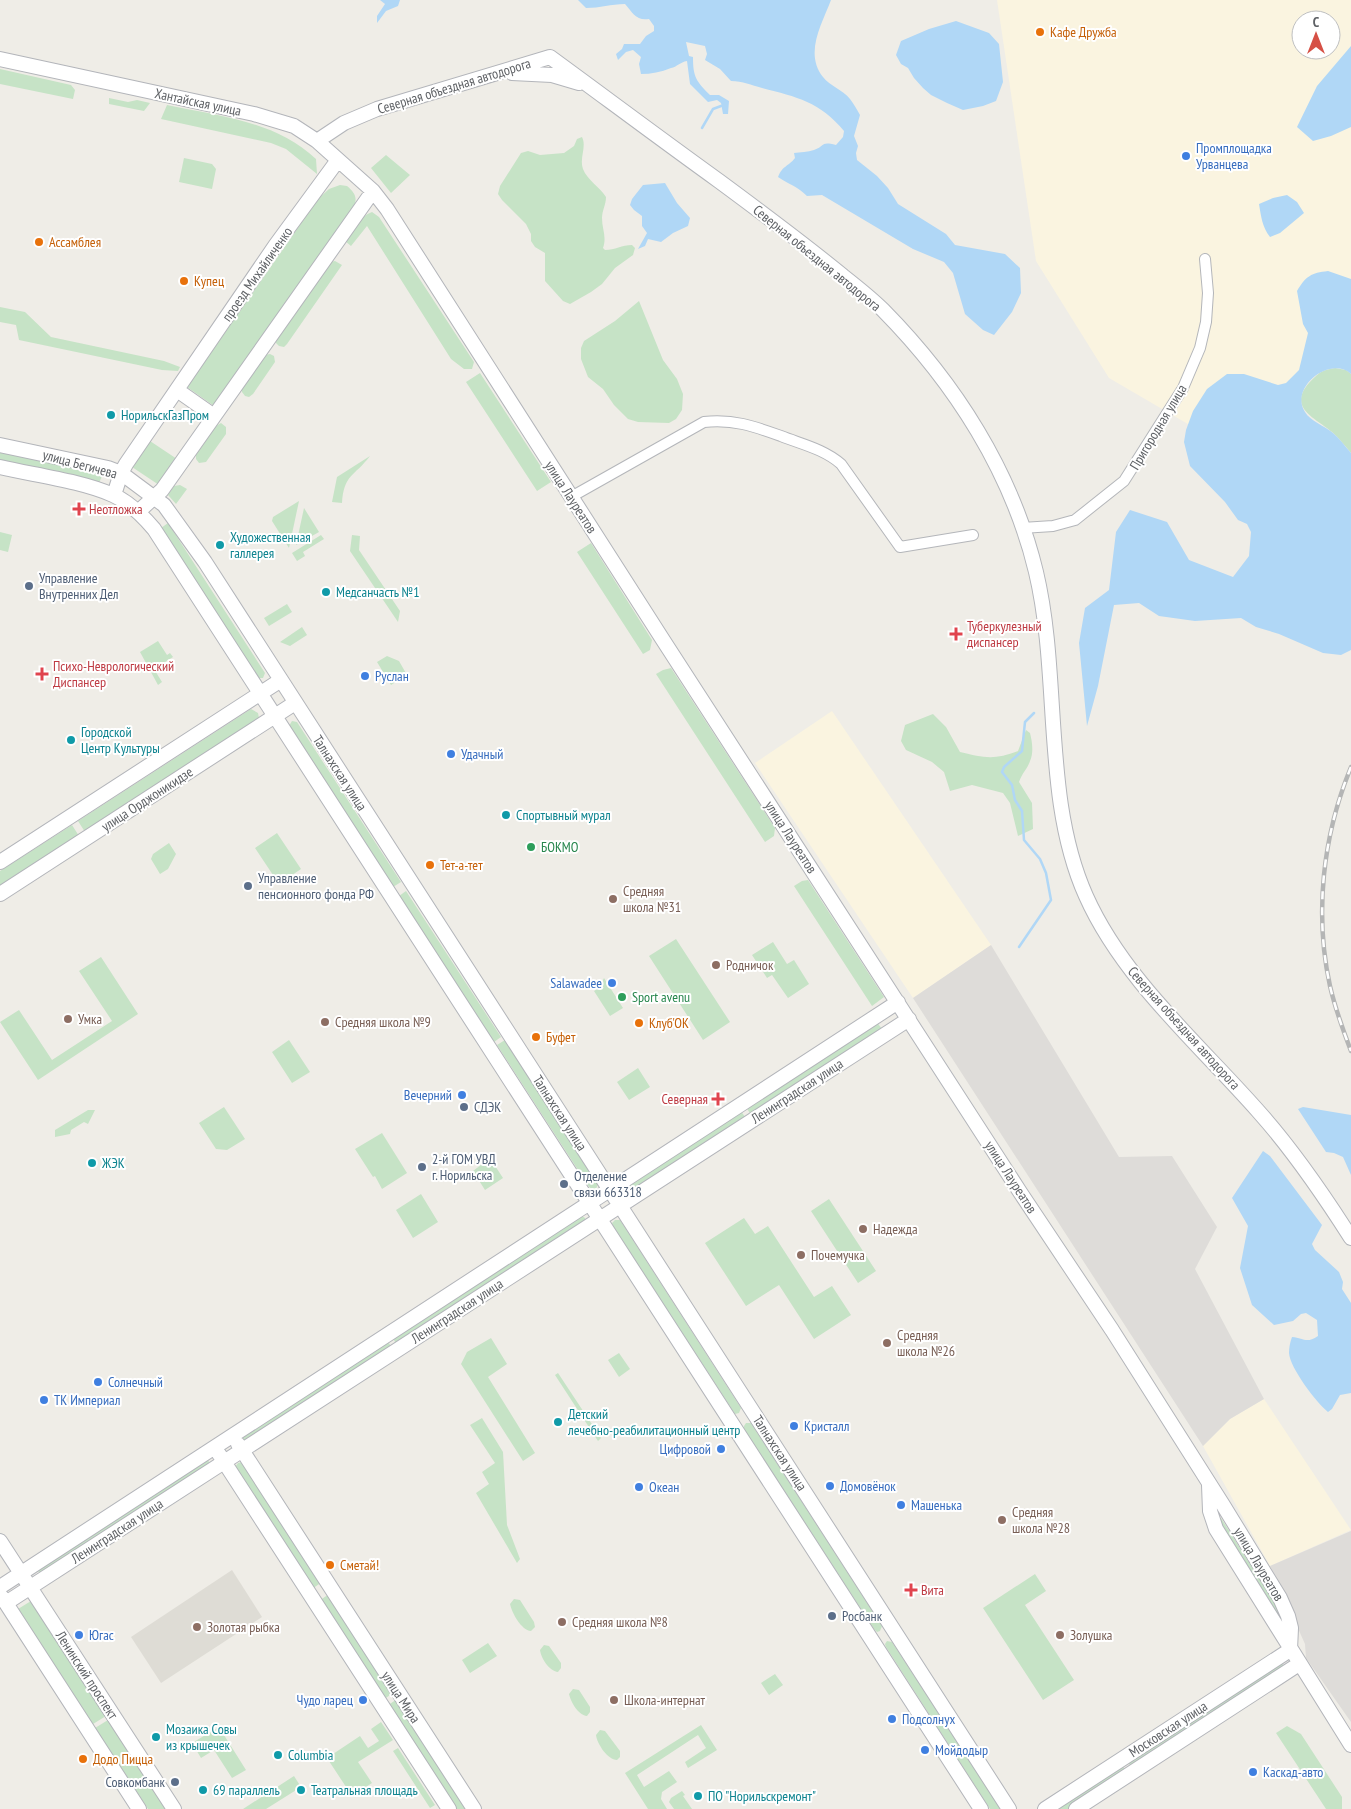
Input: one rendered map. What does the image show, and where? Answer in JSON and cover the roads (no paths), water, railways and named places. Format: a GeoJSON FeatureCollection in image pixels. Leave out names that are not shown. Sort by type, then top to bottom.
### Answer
{"type":"FeatureCollection","features":[{"type":"Feature","properties":{"kind":"street","name":"Хантайская улица"},"geometry":{"type":"LineString","coordinates":[[0,59],[254,114],[294,126],[317,141],[373,191]]}},
{"type":"Feature","properties":{"kind":"street","name":"Северная объездная автодорога"},"geometry":{"type":"LineString","coordinates":[[317,141],[344,123],[377,109],[496,73],[552,75],[592,87],[812,251],[881,308],[931,362],[958,400],[984,442],[1004,482],[1022,528],[1036,572],[1044,619],[1061,812],[1075,868],[1086,898],[1120,955],[1140,982],[1261,1114],[1325,1197],[1351,1238]]}},
{"type":"Feature","properties":{"kind":"street","name":"проезд Михайличенко"},"geometry":{"type":"LineString","coordinates":[[114,496],[121,473],[276,246],[338,160]]}},
{"type":"Feature","properties":{"kind":"street"},"geometry":{"type":"LineString","coordinates":[[138,512],[162,490],[373,191]]}},
{"type":"Feature","properties":{"kind":"street","name":"улица Лауреатов"},"geometry":{"type":"LineString","coordinates":[[373,191],[387,209],[571,497],[1112,1330],[1209,1484],[1280,1598],[1291,1628],[1290,1650]]}},
{"type":"Feature","properties":{"kind":"street","name":"Пригородная улица"},"geometry":{"type":"LineString","coordinates":[[1022,528],[1053,526],[1075,520],[1124,481],[1183,388],[1200,348],[1206,322],[1208,293],[1205,259]]}},
{"type":"Feature","properties":{"kind":"street"},"geometry":{"type":"LineString","coordinates":[[178,390],[214,416]]}},
{"type":"Feature","properties":{"kind":"street"},"geometry":{"type":"LineString","coordinates":[[571,497],[704,422],[737,422],[755,426],[804,443],[836,460],[841,464],[900,547],[974,535]]}},
{"type":"Feature","properties":{"kind":"street","name":"улица Бегичева"},"geometry":{"type":"LineString","coordinates":[[0,444],[87,463],[121,473],[155,496]]}},
{"type":"Feature","properties":{"kind":"street","name":"улица Бегичева"},"geometry":{"type":"LineString","coordinates":[[0,467],[83,485],[114,496],[138,512]]}},
{"type":"Feature","properties":{"kind":"street","name":"Талнахская улица"},"geometry":{"type":"LineString","coordinates":[[155,496],[164,504],[205,562],[1009,1809]]}},
{"type":"Feature","properties":{"kind":"street","name":"Талнахская улица"},"geometry":{"type":"LineString","coordinates":[[138,512],[154,529],[982,1809]]}},
{"type":"Feature","properties":{"kind":"street","name":"улица Орджоникидзе"},"geometry":{"type":"LineString","coordinates":[[0,862],[281,680]]}},
{"type":"Feature","properties":{"kind":"street","name":"улица Орджоникидзе"},"geometry":{"type":"LineString","coordinates":[[0,894],[295,703]]}},
{"type":"Feature","properties":{"kind":"street","name":"Ленинградская улица"},"geometry":{"type":"LineString","coordinates":[[0,1588],[898,1002]]}},
{"type":"Feature","properties":{"kind":"street","name":"Ленинградская улица"},"geometry":{"type":"LineString","coordinates":[[3,1598],[30,1588],[909,1019]]}},
{"type":"Feature","properties":{"kind":"street","name":"улица Мира"},"geometry":{"type":"LineString","coordinates":[[232,1436],[474,1809]]}},
{"type":"Feature","properties":{"kind":"street","name":"улица Мира"},"geometry":{"type":"LineString","coordinates":[[214,1448],[449,1809]]}},
{"type":"Feature","properties":{"kind":"street","name":"улица Лауреатов"},"geometry":{"type":"LineString","coordinates":[[1209,1484],[1210,1511],[1216,1529],[1351,1745]]}},
{"type":"Feature","properties":{"kind":"street","name":"Ленинский проспект"},"geometry":{"type":"LineString","coordinates":[[0,1541],[174,1809]]}},
{"type":"Feature","properties":{"kind":"street"},"geometry":{"type":"LineString","coordinates":[[312,1598],[329,1586]]}},
{"type":"Feature","properties":{"kind":"street","name":"Ленинский проспект"},"geometry":{"type":"LineString","coordinates":[[3,1598],[139,1809]]}},
{"type":"Feature","properties":{"kind":"street","name":"Московская улица"},"geometry":{"type":"LineString","coordinates":[[1045,1809],[1290,1650]]}},
{"type":"Feature","properties":{"kind":"street","name":"Московская улица"},"geometry":{"type":"LineString","coordinates":[[1076,1809],[1299,1664]]}},
{"type":"Feature","properties":{"kind":"water"},"geometry":{"type":"Polygon","coordinates":[[[380,0],[400,0],[398,6],[386,11],[377,23],[377,16],[385,4],[380,0]]]}},
{"type":"Feature","properties":{"kind":"water"},"geometry":{"type":"Polygon","coordinates":[[[578,0],[831,0],[816,38],[815,58],[823,77],[847,96],[860,115],[854,136],[858,146],[857,160],[877,176],[888,188],[898,204],[946,234],[955,245],[1005,254],[1020,268],[1021,293],[1012,312],[994,335],[983,330],[965,314],[953,273],[944,262],[913,249],[822,195],[807,196],[778,177],[782,170],[795,158],[794,153],[814,150],[825,144],[836,145],[843,137],[844,131],[826,113],[797,98],[743,82],[731,81],[720,69],[705,60],[707,54],[705,46],[686,42],[689,56],[693,57],[698,82],[710,95],[719,95],[729,101],[728,114],[723,114],[721,103],[717,100],[708,102],[690,84],[687,61],[664,71],[641,74],[639,64],[641,57],[633,50],[626,52],[618,60],[616,54],[622,49],[624,44],[640,44],[646,36],[654,31],[654,26],[649,19],[638,18],[625,4],[586,8],[578,0]]]}},
{"type":"Feature","properties":{"kind":"water"},"geometry":{"type":"Polygon","coordinates":[[[956,21],[989,33],[999,44],[1003,82],[996,101],[963,110],[947,103],[931,95],[923,88],[908,68],[901,64],[896,55],[901,41],[929,29],[956,21]]]}},
{"type":"Feature","properties":{"kind":"water"},"geometry":{"type":"Polygon","coordinates":[[[1351,46],[1351,127],[1331,136],[1313,141],[1297,127],[1317,86],[1351,46]]]}},
{"type":"Feature","properties":{"kind":"water"},"geometry":{"type":"Polygon","coordinates":[[[665,183],[677,203],[690,218],[688,226],[673,233],[661,242],[648,239],[645,246],[638,249],[647,233],[642,226],[642,216],[630,205],[632,199],[643,185],[665,183]]]}},
{"type":"Feature","properties":{"kind":"water"},"geometry":{"type":"Polygon","coordinates":[[[1287,195],[1297,202],[1304,213],[1280,233],[1270,237],[1261,217],[1259,204],[1287,195]]]}},
{"type":"Feature","properties":{"kind":"water"},"geometry":{"type":"Polygon","coordinates":[[[1328,271],[1351,279],[1351,374],[1342,369],[1323,371],[1307,384],[1302,393],[1302,403],[1307,415],[1333,433],[1351,453],[1351,650],[1341,655],[1323,653],[1279,634],[1256,627],[1241,618],[1195,621],[1159,616],[1139,603],[1114,605],[1098,686],[1087,726],[1079,643],[1085,608],[1109,590],[1116,532],[1130,510],[1167,522],[1189,560],[1233,577],[1249,556],[1251,532],[1247,524],[1238,520],[1225,502],[1190,466],[1184,442],[1186,430],[1193,411],[1207,389],[1227,374],[1244,374],[1278,385],[1286,383],[1299,370],[1308,333],[1303,324],[1297,291],[1310,276],[1328,271]]]}},
{"type":"Feature","properties":{"kind":"water"},"geometry":{"type":"Polygon","coordinates":[[[1303,1107],[1351,1115],[1351,1175],[1343,1157],[1326,1152],[1298,1109],[1303,1107]]]}},
{"type":"Feature","properties":{"kind":"water"},"geometry":{"type":"Polygon","coordinates":[[[1263,1151],[1270,1156],[1322,1225],[1312,1244],[1315,1250],[1339,1272],[1343,1282],[1342,1289],[1351,1303],[1351,1393],[1340,1395],[1332,1409],[1328,1412],[1304,1384],[1290,1359],[1289,1353],[1292,1337],[1308,1340],[1318,1336],[1317,1320],[1306,1313],[1301,1314],[1293,1321],[1274,1325],[1252,1305],[1240,1268],[1248,1226],[1232,1198],[1263,1151]]]}},
{"type":"Feature","properties":{"kind":"waterway"},"geometry":{"type":"LineString","coordinates":[[702,128],[713,109],[721,106]]}},
{"type":"Feature","properties":{"kind":"waterway"},"geometry":{"type":"LineString","coordinates":[[1019,947],[1051,900],[1046,873],[1040,859],[1024,840],[1022,811],[1015,800],[1012,785],[1002,772],[1004,767],[1022,751],[1025,722],[1034,713]]}},
{"type":"Feature","properties":{"kind":"railway"},"geometry":{"type":"LineString","coordinates":[[1351,767],[1341,793],[1328,847],[1322,903],[1325,958],[1330,986],[1351,1051]]}},
{"type":"Feature","properties":{"kind":"place","name":"Кафе Дружба"},"geometry":{"type":"Point","coordinates":[1040,32]}},
{"type":"Feature","properties":{"kind":"place","name":"Промплощадка Урванцева"},"geometry":{"type":"Point","coordinates":[1186,156]}},
{"type":"Feature","properties":{"kind":"place","name":"Ассамблея"},"geometry":{"type":"Point","coordinates":[39,242]}},
{"type":"Feature","properties":{"kind":"place","name":"Купец"},"geometry":{"type":"Point","coordinates":[184,281]}},
{"type":"Feature","properties":{"kind":"place","name":"НорильскГазПром"},"geometry":{"type":"Point","coordinates":[111,415]}},
{"type":"Feature","properties":{"kind":"place","name":"Неотложка"},"geometry":{"type":"Point","coordinates":[79,509]}},
{"type":"Feature","properties":{"kind":"place","name":"Художественная галлерея"},"geometry":{"type":"Point","coordinates":[220,545]}},
{"type":"Feature","properties":{"kind":"place","name":"Управление Внутренних Дел"},"geometry":{"type":"Point","coordinates":[29,586]}},
{"type":"Feature","properties":{"kind":"place","name":"Медсанчасть №1"},"geometry":{"type":"Point","coordinates":[326,592]}},
{"type":"Feature","properties":{"kind":"place","name":"Туберкулезный диспансер"},"geometry":{"type":"Point","coordinates":[956,634]}},
{"type":"Feature","properties":{"kind":"place","name":"Психо-Неврологический Диспансер"},"geometry":{"type":"Point","coordinates":[42,674]}},
{"type":"Feature","properties":{"kind":"place","name":"Руслан"},"geometry":{"type":"Point","coordinates":[365,676]}},
{"type":"Feature","properties":{"kind":"place","name":"Городской Центр Культуры"},"geometry":{"type":"Point","coordinates":[71,740]}},
{"type":"Feature","properties":{"kind":"place","name":"Удачный"},"geometry":{"type":"Point","coordinates":[451,754]}},
{"type":"Feature","properties":{"kind":"place","name":"Спортывный мурал"},"geometry":{"type":"Point","coordinates":[506,815]}},
{"type":"Feature","properties":{"kind":"place","name":"БОКМО"},"geometry":{"type":"Point","coordinates":[531,847]}},
{"type":"Feature","properties":{"kind":"place","name":"Тет-а-тет"},"geometry":{"type":"Point","coordinates":[430,865]}},
{"type":"Feature","properties":{"kind":"place","name":"Управление пенсионного фонда РФ"},"geometry":{"type":"Point","coordinates":[248,886]}},
{"type":"Feature","properties":{"kind":"place","name":"Средняя школа №31"},"geometry":{"type":"Point","coordinates":[613,899]}},
{"type":"Feature","properties":{"kind":"place","name":"Родничок"},"geometry":{"type":"Point","coordinates":[716,965]}},
{"type":"Feature","properties":{"kind":"place","name":"Salawadee"},"geometry":{"type":"Point","coordinates":[612,983]}},
{"type":"Feature","properties":{"kind":"place","name":"Sport avenu"},"geometry":{"type":"Point","coordinates":[622,997]}},
{"type":"Feature","properties":{"kind":"place","name":"Умка"},"geometry":{"type":"Point","coordinates":[68,1019]}},
{"type":"Feature","properties":{"kind":"place","name":"Средняя школа №9"},"geometry":{"type":"Point","coordinates":[325,1022]}},
{"type":"Feature","properties":{"kind":"place","name":"Клуб'ОК"},"geometry":{"type":"Point","coordinates":[639,1023]}},
{"type":"Feature","properties":{"kind":"place","name":"Буфет"},"geometry":{"type":"Point","coordinates":[536,1037]}},
{"type":"Feature","properties":{"kind":"place","name":"Вечерний"},"geometry":{"type":"Point","coordinates":[462,1095]}},
{"type":"Feature","properties":{"kind":"place","name":"Северная"},"geometry":{"type":"Point","coordinates":[718,1099]}},
{"type":"Feature","properties":{"kind":"place","name":"СДЭК"},"geometry":{"type":"Point","coordinates":[464,1107]}},
{"type":"Feature","properties":{"kind":"place","name":"ЖЭК"},"geometry":{"type":"Point","coordinates":[92,1163]}},
{"type":"Feature","properties":{"kind":"place","name":"2-й ГОМ УВД г. Норильска"},"geometry":{"type":"Point","coordinates":[422,1167]}},
{"type":"Feature","properties":{"kind":"place","name":"Отделение связи 663318"},"geometry":{"type":"Point","coordinates":[564,1184]}},
{"type":"Feature","properties":{"kind":"place","name":"Надежда"},"geometry":{"type":"Point","coordinates":[863,1229]}},
{"type":"Feature","properties":{"kind":"place","name":"Почемучка"},"geometry":{"type":"Point","coordinates":[801,1255]}},
{"type":"Feature","properties":{"kind":"place","name":"Средняя школа №26"},"geometry":{"type":"Point","coordinates":[887,1343]}},
{"type":"Feature","properties":{"kind":"place","name":"Солнечный"},"geometry":{"type":"Point","coordinates":[98,1382]}},
{"type":"Feature","properties":{"kind":"place","name":"ТК Империал"},"geometry":{"type":"Point","coordinates":[44,1400]}},
{"type":"Feature","properties":{"kind":"place","name":"Детский лечебно-реабилитационный центр"},"geometry":{"type":"Point","coordinates":[558,1422]}},
{"type":"Feature","properties":{"kind":"place","name":"Кристалл"},"geometry":{"type":"Point","coordinates":[794,1426]}},
{"type":"Feature","properties":{"kind":"place","name":"Цифровой"},"geometry":{"type":"Point","coordinates":[721,1449]}},
{"type":"Feature","properties":{"kind":"place","name":"Домовёнок"},"geometry":{"type":"Point","coordinates":[830,1486]}},
{"type":"Feature","properties":{"kind":"place","name":"Океан"},"geometry":{"type":"Point","coordinates":[639,1487]}},
{"type":"Feature","properties":{"kind":"place","name":"Машенька"},"geometry":{"type":"Point","coordinates":[901,1505]}},
{"type":"Feature","properties":{"kind":"place","name":"Средняя школа №28"},"geometry":{"type":"Point","coordinates":[1002,1520]}},
{"type":"Feature","properties":{"kind":"place","name":"Сметай!"},"geometry":{"type":"Point","coordinates":[330,1565]}},
{"type":"Feature","properties":{"kind":"place","name":"Вита"},"geometry":{"type":"Point","coordinates":[911,1590]}},
{"type":"Feature","properties":{"kind":"place","name":"Росбанк"},"geometry":{"type":"Point","coordinates":[832,1616]}},
{"type":"Feature","properties":{"kind":"place","name":"Средняя школа №8"},"geometry":{"type":"Point","coordinates":[562,1622]}},
{"type":"Feature","properties":{"kind":"place","name":"Золотая рыбка"},"geometry":{"type":"Point","coordinates":[197,1627]}},
{"type":"Feature","properties":{"kind":"place","name":"Югас"},"geometry":{"type":"Point","coordinates":[79,1635]}},
{"type":"Feature","properties":{"kind":"place","name":"Золушка"},"geometry":{"type":"Point","coordinates":[1060,1635]}},
{"type":"Feature","properties":{"kind":"place","name":"Чудо ларец"},"geometry":{"type":"Point","coordinates":[363,1700]}},
{"type":"Feature","properties":{"kind":"place","name":"Школа-интернат"},"geometry":{"type":"Point","coordinates":[614,1700]}},
{"type":"Feature","properties":{"kind":"place","name":"Подсолнух"},"geometry":{"type":"Point","coordinates":[892,1719]}},
{"type":"Feature","properties":{"kind":"place","name":"Мозаика Совы из крышечек"},"geometry":{"type":"Point","coordinates":[156,1737]}},
{"type":"Feature","properties":{"kind":"place","name":"Мойдодыр"},"geometry":{"type":"Point","coordinates":[925,1750]}},
{"type":"Feature","properties":{"kind":"place","name":"Columbia"},"geometry":{"type":"Point","coordinates":[278,1755]}},
{"type":"Feature","properties":{"kind":"place","name":"Додо Пицца"},"geometry":{"type":"Point","coordinates":[83,1759]}},
{"type":"Feature","properties":{"kind":"place","name":"Каскад-авто"},"geometry":{"type":"Point","coordinates":[1253,1772]}},
{"type":"Feature","properties":{"kind":"place","name":"Совкомбанк"},"geometry":{"type":"Point","coordinates":[175,1782]}},
{"type":"Feature","properties":{"kind":"place","name":"69 параллель"},"geometry":{"type":"Point","coordinates":[203,1790]}},
{"type":"Feature","properties":{"kind":"place","name":"Театральная площадь"},"geometry":{"type":"Point","coordinates":[301,1790]}},
{"type":"Feature","properties":{"kind":"place","name":"ПО \"Норильскремонт\""},"geometry":{"type":"Point","coordinates":[698,1796]}}]}
